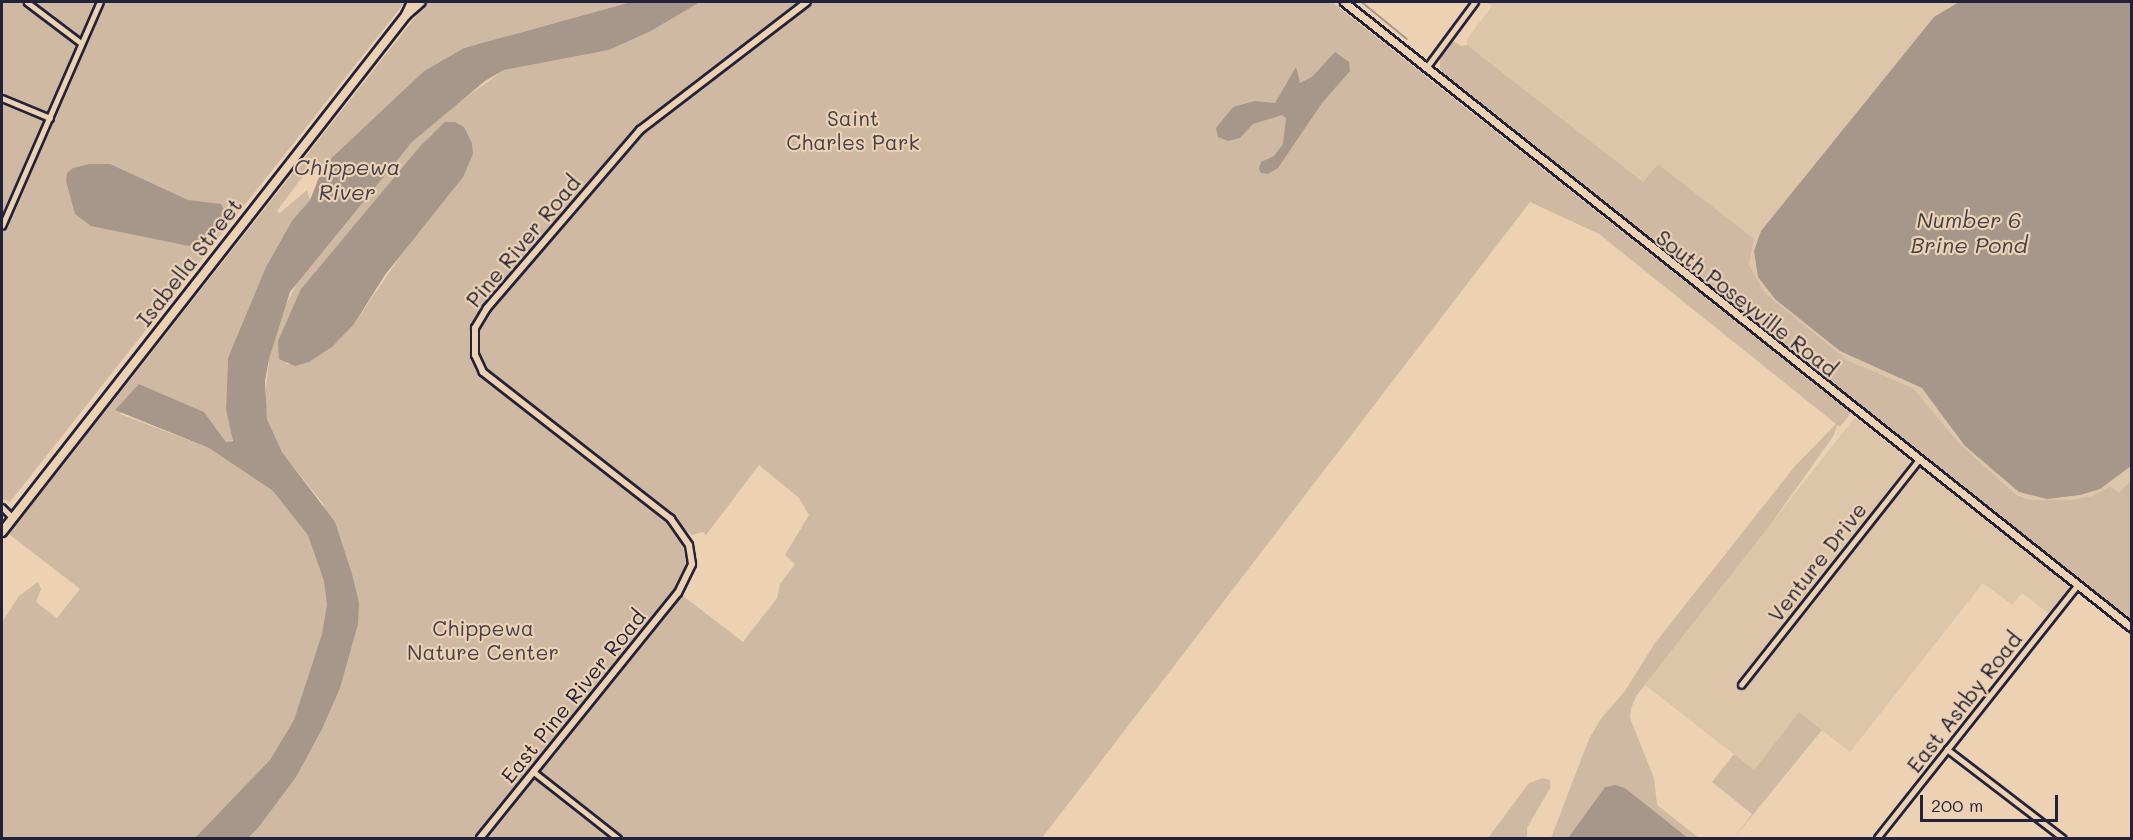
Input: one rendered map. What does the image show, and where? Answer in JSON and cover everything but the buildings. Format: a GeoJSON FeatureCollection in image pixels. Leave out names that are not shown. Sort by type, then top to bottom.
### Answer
{"type":"FeatureCollection","features":[{"type":"Feature","properties":{"kind":"highway","name":"Isabella Street"},"geometry":{"type":"LineString","coordinates":[[406,15],[412,2]]}},
{"type":"Feature","properties":{"kind":"highway","name":"Isabella Street"},"geometry":{"type":"LineString","coordinates":[[2,532],[406,15],[421,2]]}},
{"type":"Feature","properties":{"kind":"main road","name":"South Poseyville Road"},"geometry":{"type":"LineString","coordinates":[[1344,2],[2132,628]]}},
{"type":"Feature","properties":{"kind":"street"},"geometry":{"type":"LineString","coordinates":[[27,2],[81,43]]}},
{"type":"Feature","properties":{"kind":"street"},"geometry":{"type":"LineString","coordinates":[[2,226],[100,2]]}},
{"type":"Feature","properties":{"kind":"street","name":"Pine River Road"},"geometry":{"type":"LineString","coordinates":[[689,573],[689,544],[671,519],[483,372],[475,355],[475,328],[487,308],[640,130],[807,2]]}},
{"type":"Feature","properties":{"kind":"street"},"geometry":{"type":"LineString","coordinates":[[1426,68],[1475,2]]}},
{"type":"Feature","properties":{"kind":"street"},"geometry":{"type":"LineString","coordinates":[[2,98],[50,118]]}},
{"type":"Feature","properties":{"kind":"street","name":"Venture Drive"},"geometry":{"type":"LineString","coordinates":[[1741,685],[1919,460]]}},
{"type":"Feature","properties":{"kind":"street"},"geometry":{"type":"LineString","coordinates":[[2,507],[13,518]]}},
{"type":"Feature","properties":{"kind":"street","name":"East Pine River Road"},"geometry":{"type":"LineString","coordinates":[[480,838],[678,593],[689,573]]}},
{"type":"Feature","properties":{"kind":"street","name":"East Ashby Road"},"geometry":{"type":"LineString","coordinates":[[1877,838],[2077,586]]}},
{"type":"Feature","properties":{"kind":"street"},"geometry":{"type":"LineString","coordinates":[[1947,749],[2062,838]]}},
{"type":"Feature","properties":{"kind":"street"},"geometry":{"type":"LineString","coordinates":[[534,772],[618,838]]}},
{"type":"Feature","properties":{"kind":"shaded area","name":"Number 6 Brine Pond"},"geometry":{"type":"Polygon","coordinates":[[[1486,2],[2131,2],[2131,479],[2119,494],[2111,486],[2092,496],[2070,500],[2030,500],[2017,494],[1959,443],[1913,388],[1847,360],[1765,293],[1749,265],[1754,240],[1658,164],[1643,182],[1467,45],[1467,39],[1492,6],[1486,2]]]}},
{"type":"Feature","properties":{"kind":"shaded area"},"geometry":{"type":"Polygon","coordinates":[[[1855,417],[2066,583],[2068,589],[2049,614],[2022,593],[2012,605],[1983,583],[1850,752],[1799,712],[1754,770],[1645,685],[1855,417]]]}},
{"type":"Feature","properties":{"kind":"green space"},"geometry":{"type":"Polygon","coordinates":[[[2,2],[405,2],[10,502],[2,499],[2,2]]]}},
{"type":"Feature","properties":{"kind":"green space"},"geometry":{"type":"Polygon","coordinates":[[[427,2],[631,2],[464,48],[424,71],[324,165],[313,168],[300,180],[277,211],[280,213],[307,190],[310,200],[276,249],[228,358],[226,409],[234,440],[226,442],[204,412],[139,384],[120,414],[209,448],[273,491],[301,525],[324,505],[282,452],[267,419],[265,400],[269,359],[282,312],[300,278],[412,142],[440,116],[504,70],[609,50],[651,31],[700,2],[802,2],[635,130],[480,310],[470,336],[473,362],[496,387],[675,529],[687,558],[681,580],[674,589],[743,642],[777,598],[780,584],[795,564],[785,555],[809,515],[799,498],[759,465],[706,535],[703,532],[692,535],[496,379],[482,364],[477,350],[479,328],[487,313],[630,145],[812,2],[1332,2],[1851,413],[1840,427],[1837,425],[1834,435],[1771,524],[1637,695],[1631,708],[1630,718],[1654,778],[1657,805],[1699,838],[1688,838],[1625,788],[1615,785],[1605,787],[1568,838],[1551,838],[1589,739],[1600,720],[1625,691],[1655,643],[1795,466],[1836,424],[1599,234],[1530,202],[1042,838],[2,838],[2,622],[19,596],[38,582],[41,589],[36,602],[57,618],[80,589],[9,534],[427,2]],[[432,133],[301,289],[286,364],[309,362],[354,324],[412,239],[432,133]]]}},
{"type":"Feature","properties":{"kind":"green space"},"geometry":{"type":"Polygon","coordinates":[[[1452,40],[1461,46],[1467,45],[1643,182],[1658,164],[1754,239],[1749,265],[1765,293],[1847,360],[1913,388],[1959,443],[2017,495],[2030,500],[2070,500],[2092,496],[2111,486],[2119,493],[2131,480],[2131,621],[1440,70],[1440,58],[1452,40]]]}},
{"type":"Feature","properties":{"kind":"green space"},"geometry":{"type":"Polygon","coordinates":[[[1799,712],[1822,730],[1734,838],[1752,814],[1712,782],[1734,754],[1754,770],[1799,712]]]}},
{"type":"Feature","properties":{"kind":"green space"},"geometry":{"type":"Polygon","coordinates":[[[1543,778],[1550,780],[1550,788],[1527,828],[1527,838],[1488,838],[1529,783],[1543,778]]]}},
{"type":"Feature","properties":{"kind":"water","name":"Chippewa River"},"geometry":{"type":"Polygon","coordinates":[[[631,2],[700,2],[651,31],[609,50],[504,70],[485,81],[412,142],[290,292],[269,359],[265,381],[267,419],[282,452],[335,522],[359,603],[358,624],[340,688],[322,729],[296,777],[258,828],[248,838],[195,838],[270,760],[294,720],[322,634],[327,605],[324,581],[308,535],[273,491],[209,448],[115,410],[139,384],[204,412],[226,442],[233,441],[226,409],[228,358],[266,267],[292,221],[310,200],[324,165],[424,71],[464,48],[631,2]]]}},
{"type":"Feature","properties":{"kind":"water","name":"Number 6 Brine Pond"},"geometry":{"type":"Polygon","coordinates":[[[1959,2],[2131,2],[2131,466],[2100,489],[2080,495],[2047,499],[2019,492],[1965,446],[1922,388],[1840,351],[1775,299],[1758,277],[1754,251],[1761,231],[1934,17],[1959,2]]]}},
{"type":"Feature","properties":{"kind":"water"},"geometry":{"type":"Polygon","coordinates":[[[1335,52],[1349,62],[1350,71],[1322,103],[1278,168],[1268,174],[1261,173],[1259,169],[1261,162],[1274,156],[1283,144],[1286,118],[1282,115],[1253,124],[1240,138],[1228,141],[1218,137],[1216,128],[1233,107],[1255,101],[1275,103],[1296,67],[1300,83],[1312,77],[1335,52]]]}},
{"type":"Feature","properties":{"kind":"water"},"geometry":{"type":"Polygon","coordinates":[[[445,122],[455,122],[464,127],[472,143],[473,154],[463,177],[385,275],[354,324],[332,347],[309,362],[295,366],[279,359],[278,341],[301,289],[422,144],[445,122]]]}},
{"type":"Feature","properties":{"kind":"water"},"geometry":{"type":"Polygon","coordinates":[[[89,164],[110,164],[188,200],[221,204],[227,216],[215,231],[189,246],[91,226],[75,214],[66,181],[67,173],[73,168],[89,164]]]}},
{"type":"Feature","properties":{"kind":"water"},"geometry":{"type":"Polygon","coordinates":[[[1615,785],[1625,788],[1688,838],[1568,838],[1605,787],[1615,785]]]}},
{"type":"Feature","properties":{"kind":"waterway"},"geometry":{"type":"LineString","coordinates":[[1362,2],[1407,39]]}},
{"type":"Feature","properties":{"kind":"park label","name":"Saint Charles Park"},"geometry":{"type":"Point","coordinates":[853,130]}},
{"type":"Feature","properties":{"kind":"park label","name":"Chippewa Nature Center"},"geometry":{"type":"Point","coordinates":[483,640]}}]}
